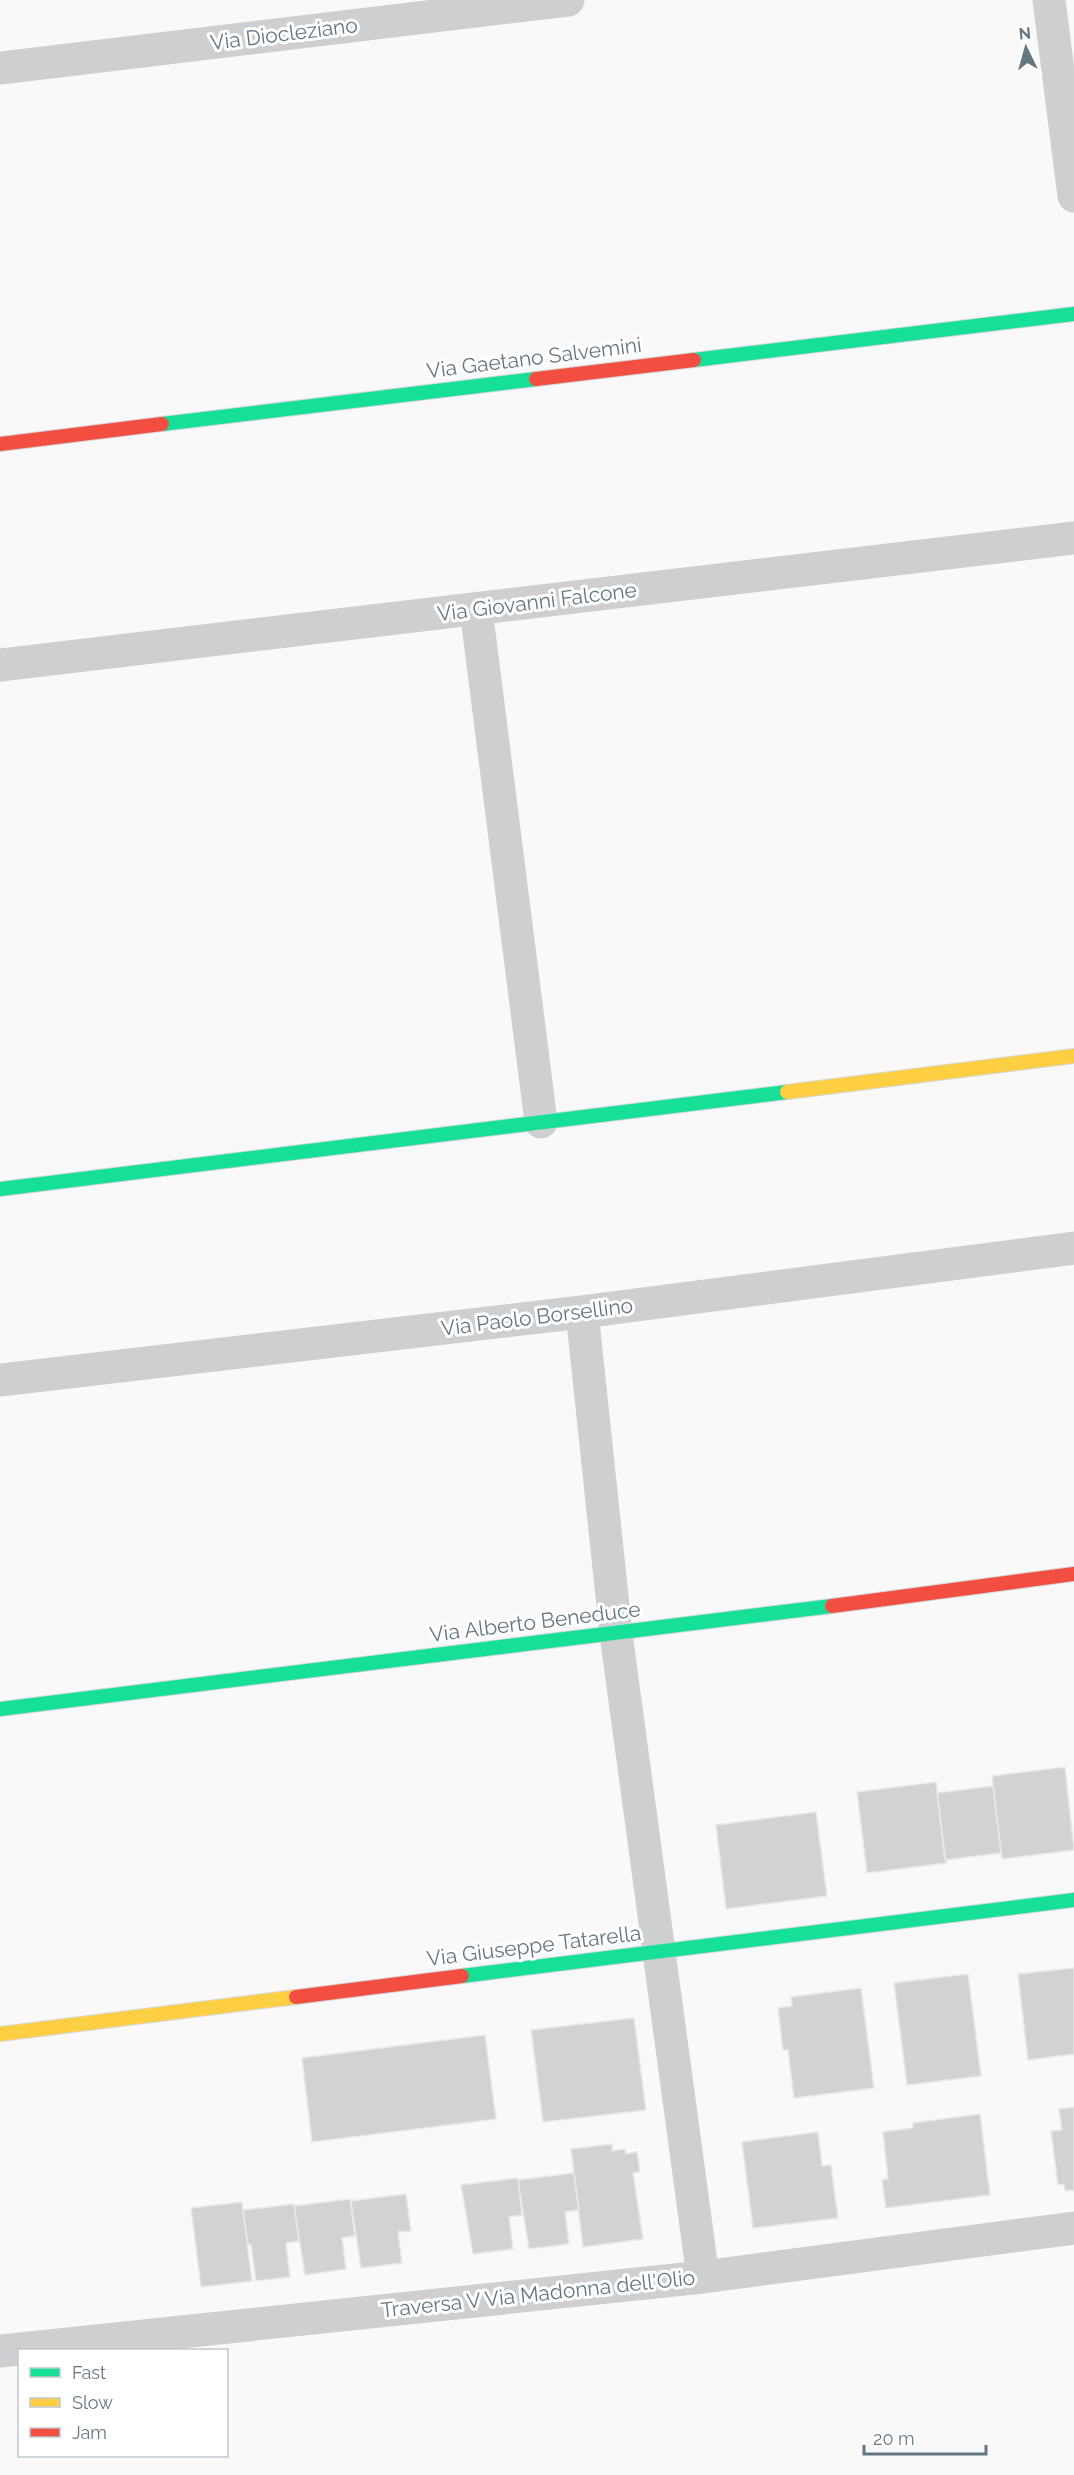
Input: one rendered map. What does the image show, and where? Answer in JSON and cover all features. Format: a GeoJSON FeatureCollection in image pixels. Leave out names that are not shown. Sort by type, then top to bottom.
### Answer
{"type":"FeatureCollection","features":[{"type":"Feature","properties":{"kind":"street","name":"Via Diocleziano"},"geometry":{"type":"LineString","coordinates":[[0,68],[568,0]]}},
{"type":"Feature","properties":{"kind":"street"},"geometry":{"type":"LineString","coordinates":[[1049,0],[1074,196]]}},
{"type":"Feature","properties":{"kind":"street","name":"Via Gaetano Salvemini"},"geometry":{"type":"LineString","coordinates":[[0,444],[1074,314]]}},
{"type":"Feature","properties":{"kind":"street","name":"Via Giovanni Falcone"},"geometry":{"type":"LineString","coordinates":[[0,665],[1074,538]]}},
{"type":"Feature","properties":{"kind":"street"},"geometry":{"type":"LineString","coordinates":[[477,609],[541,1122]]}},
{"type":"Feature","properties":{"kind":"street"},"geometry":{"type":"LineString","coordinates":[[0,1190],[1074,1056]]}},
{"type":"Feature","properties":{"kind":"street","name":"Via Paolo Borsellino"},"geometry":{"type":"LineString","coordinates":[[0,1380],[582,1312],[1074,1248]]}},
{"type":"Feature","properties":{"kind":"street"},"geometry":{"type":"LineString","coordinates":[[582,1312],[616,1634],[703,2277]]}},
{"type":"Feature","properties":{"kind":"street","name":"Via Alberto Beneduce"},"geometry":{"type":"LineString","coordinates":[[0,1709],[616,1634],[1074,1574]]}},
{"type":"Feature","properties":{"kind":"street","name":"Via Giuseppe Tatarella"},"geometry":{"type":"LineString","coordinates":[[0,2034],[1074,1900]]}},
{"type":"Feature","properties":{"kind":"street","name":"Traversa V Via Madonna dell'Olio"},"geometry":{"type":"LineString","coordinates":[[19,2349],[703,2277],[1074,2228]]}},
{"type":"Feature","properties":{"kind":"street","name":"Traversa V Via Madonna dell'Olio"},"geometry":{"type":"LineString","coordinates":[[0,2351],[18,2349]]}},
{"type":"Feature","properties":{"kind":"building"},"geometry":{"type":"Polygon","coordinates":[[[1065,1767],[1074,1850],[1002,1859],[992,1776],[1065,1767]]]}},
{"type":"Feature","properties":{"kind":"building"},"geometry":{"type":"Polygon","coordinates":[[[936,1782],[946,1863],[867,1873],[857,1792],[936,1782]]]}},
{"type":"Feature","properties":{"kind":"building"},"geometry":{"type":"Polygon","coordinates":[[[993,1786],[1001,1853],[945,1860],[937,1793],[993,1786]]]}},
{"type":"Feature","properties":{"kind":"building"},"geometry":{"type":"Polygon","coordinates":[[[816,1812],[827,1896],[726,1909],[716,1825],[816,1812]]]}},
{"type":"Feature","properties":{"kind":"building"},"geometry":{"type":"Polygon","coordinates":[[[1074,1968],[1074,2054],[1028,2060],[1018,1974],[1074,1968]]]}},
{"type":"Feature","properties":{"kind":"building"},"geometry":{"type":"Polygon","coordinates":[[[968,1974],[981,2076],[907,2085],[894,1983],[968,1974]]]}},
{"type":"Feature","properties":{"kind":"building"},"geometry":{"type":"Polygon","coordinates":[[[861,1988],[874,2088],[794,2098],[788,2050],[783,2050],[778,2008],[792,2006],[791,1997],[861,1988]]]}},
{"type":"Feature","properties":{"kind":"building"},"geometry":{"type":"Polygon","coordinates":[[[634,2018],[646,2110],[543,2122],[531,2030],[634,2018]]]}},
{"type":"Feature","properties":{"kind":"building"},"geometry":{"type":"Polygon","coordinates":[[[485,2035],[496,2119],[312,2142],[302,2058],[485,2035]]]}},
{"type":"Feature","properties":{"kind":"building"},"geometry":{"type":"Polygon","coordinates":[[[1074,2107],[1074,2190],[1065,2191],[1064,2184],[1058,2185],[1051,2131],[1062,2130],[1059,2109],[1074,2107]]]}},
{"type":"Feature","properties":{"kind":"building"},"geometry":{"type":"Polygon","coordinates":[[[980,2114],[990,2195],[886,2208],[882,2180],[888,2179],[883,2132],[913,2128],[913,2123],[980,2114]]]}},
{"type":"Feature","properties":{"kind":"building"},"geometry":{"type":"Polygon","coordinates":[[[818,2132],[822,2166],[831,2165],[838,2218],[753,2228],[742,2142],[818,2132]]]}},
{"type":"Feature","properties":{"kind":"building"},"geometry":{"type":"Polygon","coordinates":[[[612,2144],[612,2151],[625,2149],[626,2154],[637,2152],[640,2172],[633,2173],[643,2239],[583,2247],[571,2149],[612,2144]]]}},
{"type":"Feature","properties":{"kind":"building"},"geometry":{"type":"Polygon","coordinates":[[[574,2173],[579,2210],[565,2212],[569,2244],[529,2249],[518,2180],[574,2173]]]}},
{"type":"Feature","properties":{"kind":"building"},"geometry":{"type":"Polygon","coordinates":[[[518,2178],[522,2215],[509,2217],[513,2249],[473,2254],[461,2185],[518,2178]]]}},
{"type":"Feature","properties":{"kind":"building"},"geometry":{"type":"Polygon","coordinates":[[[406,2194],[411,2231],[398,2232],[402,2263],[361,2268],[351,2201],[406,2194]]]}},
{"type":"Feature","properties":{"kind":"building"},"geometry":{"type":"Polygon","coordinates":[[[350,2199],[355,2236],[342,2238],[346,2269],[305,2275],[294,2206],[350,2199]]]}},
{"type":"Feature","properties":{"kind":"building"},"geometry":{"type":"Polygon","coordinates":[[[242,2202],[252,2281],[201,2287],[191,2208],[242,2202]]]}},
{"type":"Feature","properties":{"kind":"building"},"geometry":{"type":"Polygon","coordinates":[[[294,2204],[299,2241],[286,2243],[290,2277],[256,2281],[243,2210],[294,2204]]]}},
{"type":"Feature","properties":{"kind":"traffic: fast"},"geometry":{"type":"LineString","coordinates":[[694,360],[1074,314]]}},
{"type":"Feature","properties":{"kind":"traffic: fast"},"geometry":{"type":"LineString","coordinates":[[162,424],[536,379]]}},
{"type":"Feature","properties":{"kind":"traffic: fast"},"geometry":{"type":"LineString","coordinates":[[0,1189],[787,1092]]}},
{"type":"Feature","properties":{"kind":"traffic: fast"},"geometry":{"type":"LineString","coordinates":[[0,1709],[832,1606]]}},
{"type":"Feature","properties":{"kind":"traffic: fast"},"geometry":{"type":"LineString","coordinates":[[462,1976],[1074,1900]]}},
{"type":"Feature","properties":{"kind":"traffic: slow"},"geometry":{"type":"LineString","coordinates":[[787,1092],[1074,1056]]}},
{"type":"Feature","properties":{"kind":"traffic: slow"},"geometry":{"type":"LineString","coordinates":[[0,2034],[296,1997]]}},
{"type":"Feature","properties":{"kind":"traffic: jam"},"geometry":{"type":"LineString","coordinates":[[536,379],[694,360]]}},
{"type":"Feature","properties":{"kind":"traffic: jam"},"geometry":{"type":"LineString","coordinates":[[0,444],[162,424]]}},
{"type":"Feature","properties":{"kind":"traffic: jam"},"geometry":{"type":"LineString","coordinates":[[832,1606],[1074,1574]]}},
{"type":"Feature","properties":{"kind":"traffic: jam"},"geometry":{"type":"LineString","coordinates":[[296,1997],[462,1976]]}}]}
